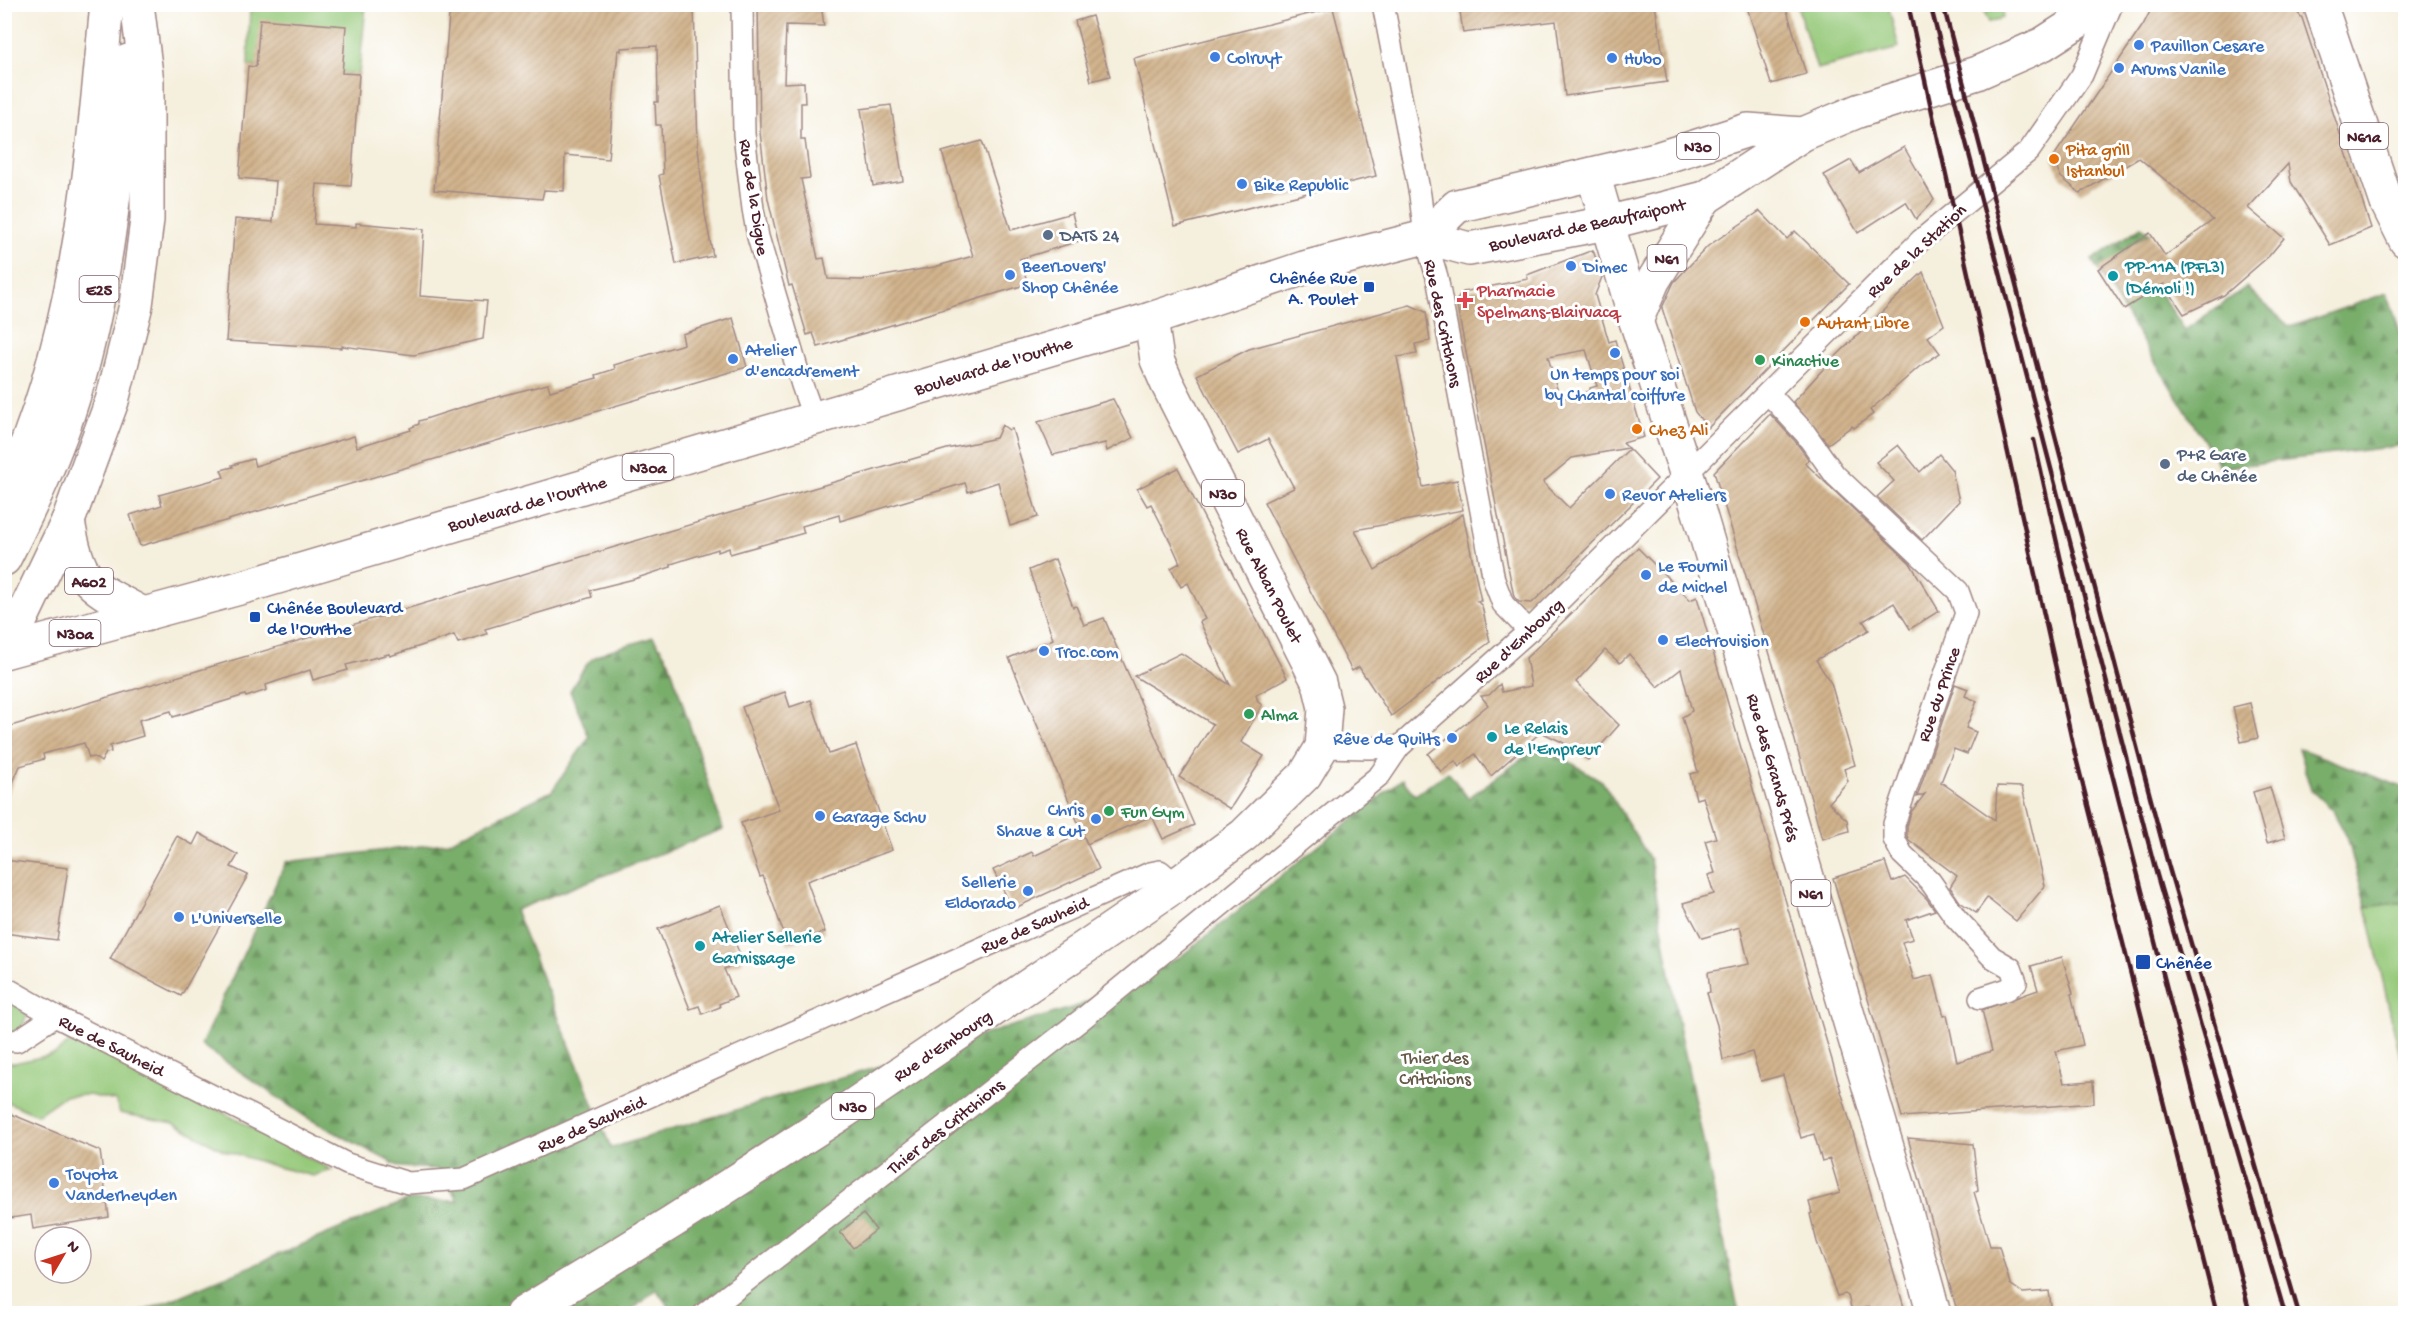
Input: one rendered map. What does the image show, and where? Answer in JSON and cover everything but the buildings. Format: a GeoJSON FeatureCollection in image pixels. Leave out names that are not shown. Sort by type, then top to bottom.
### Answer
{"type":"FeatureCollection","features":[{"type":"Feature","properties":{"kind":"main road","name":"E25"},"geometry":{"type":"LineString","coordinates":[[4,497],[23,459],[46,390],[67,309],[84,223],[107,4]]}},
{"type":"Feature","properties":{"kind":"main road","name":"E25"},"geometry":{"type":"LineString","coordinates":[[4,559],[48,469],[74,395],[95,312],[110,224],[135,4]]}},
{"type":"Feature","properties":{"kind":"main road","name":"A602"},"geometry":{"type":"LineString","coordinates":[[5,651],[68,521],[112,400],[136,305],[147,220],[147,82],[135,4]]}},
{"type":"Feature","properties":{"kind":"main road","name":"Boulevard de Beaufraipont"},"geometry":{"type":"LineString","coordinates":[[1151,319],[1304,268],[1425,237],[1469,249],[1607,223],[1706,198],[1803,134],[1858,111],[1977,73],[2043,44],[2105,4]]}},
{"type":"Feature","properties":{"kind":"main road","name":"N61a"},"geometry":{"type":"LineString","coordinates":[[2320,4],[2387,202],[2406,241]]}},
{"type":"Feature","properties":{"kind":"main road","name":"Boulevard de Beaufraipont"},"geometry":{"type":"LineString","coordinates":[[1425,237],[1457,206],[1660,158],[1749,130],[1803,134]]}},
{"type":"Feature","properties":{"kind":"main road","name":"Rue des Grands Prés"},"geometry":{"type":"LineString","coordinates":[[1593,174],[1636,321],[1687,473],[1899,1187],[1934,1314]]}},
{"type":"Feature","properties":{"kind":"main road","name":"N61"},"geometry":{"type":"LineString","coordinates":[[1636,321],[1653,281],[1706,198]]}},
{"type":"Feature","properties":{"kind":"main road","name":"Boulevard de l'Ourthe"},"geometry":{"type":"LineString","coordinates":[[5,651],[145,615],[1151,319]]}},
{"type":"Feature","properties":{"kind":"main road","name":"Rue Alban Poulet"},"geometry":{"type":"LineString","coordinates":[[1151,319],[1157,360],[1167,383],[1319,683],[1325,708],[1322,747],[1305,775],[1244,835],[1176,885]]}},
{"type":"Feature","properties":{"kind":"main road","name":"A602"},"geometry":{"type":"LineString","coordinates":[[68,521],[79,568],[94,588],[145,615]]}},
{"type":"Feature","properties":{"kind":"main road","name":"Rue d'Embourg"},"geometry":{"type":"LineString","coordinates":[[522,1314],[672,1222],[845,1111],[1176,885]]}},
{"type":"Feature","properties":{"kind":"street","name":"Rue de la Digue"},"geometry":{"type":"LineString","coordinates":[[742,4],[744,134],[753,209],[758,237],[814,418]]}},
{"type":"Feature","properties":{"kind":"street","name":"Rue des Critchons"},"geometry":{"type":"LineString","coordinates":[[1383,4],[1420,195],[1425,237],[1437,276],[1494,580],[1503,604],[1529,631]]}},
{"type":"Feature","properties":{"kind":"street","name":"Rue de la Station"},"geometry":{"type":"LineString","coordinates":[[1687,473],[1922,240],[2029,151],[2082,75],[2112,4]]}},
{"type":"Feature","properties":{"kind":"street","name":"Rue du Prince"},"geometry":{"type":"LineString","coordinates":[[1768,393],[1805,433],[1835,475],[1958,591],[1966,613],[1894,824],[1894,838],[1902,855],[1930,881],[1971,935],[1992,957],[2011,968],[2016,982],[2008,989],[1980,998]]}},
{"type":"Feature","properties":{"kind":"street","name":"Rue d'Embourg"},"geometry":{"type":"LineString","coordinates":[[1399,747],[1529,631],[1687,473]]}},
{"type":"Feature","properties":{"kind":"street"},"geometry":{"type":"LineString","coordinates":[[1322,747],[1399,747]]}},
{"type":"Feature","properties":{"kind":"street","name":"Thier des Critchions"},"geometry":{"type":"LineString","coordinates":[[704,1314],[1126,983],[1380,775],[1399,747]]}},
{"type":"Feature","properties":{"kind":"street","name":"Rue de Sauheid"},"geometry":{"type":"LineString","coordinates":[[4,987],[55,1016],[347,1164],[408,1183],[464,1179],[1150,873],[1160,871],[1176,885]]}},
{"type":"Feature","properties":{"kind":"street"},"geometry":{"type":"LineString","coordinates":[[4,1040],[16,1041],[55,1016]]}},
{"type":"Feature","properties":{"kind":"green space"},"geometry":{"type":"Polygon","coordinates":[[[250,5],[366,5],[359,74],[248,66],[250,5]]]}},
{"type":"Feature","properties":{"kind":"green space"},"geometry":{"type":"Polygon","coordinates":[[[1797,5],[1888,5],[1899,48],[1817,69],[1797,5]]]}},
{"type":"Feature","properties":{"kind":"green space"},"geometry":{"type":"Polygon","coordinates":[[[1980,5],[2004,5],[2003,18],[1989,22],[1980,5]]]}},
{"type":"Feature","properties":{"kind":"green space"},"geometry":{"type":"Polygon","coordinates":[[[2141,227],[2150,233],[2128,246],[2185,330],[2246,287],[2290,327],[2387,293],[2405,346],[2405,445],[2221,468],[2092,260],[2141,227]]]}},
{"type":"Feature","properties":{"kind":"green space"},"geometry":{"type":"Polygon","coordinates":[[[653,637],[669,661],[723,829],[515,910],[611,1148],[1081,1005],[1180,957],[1402,779],[1415,795],[1448,772],[1468,798],[1530,753],[1548,749],[1602,781],[1650,859],[1678,1020],[1739,1313],[674,1314],[656,1289],[628,1314],[137,1314],[408,1200],[458,1201],[437,1169],[400,1167],[306,1117],[201,1045],[286,862],[446,843],[552,791],[589,737],[570,691],[582,671],[591,660],[605,652],[653,637]]]}},
{"type":"Feature","properties":{"kind":"green space"},"geometry":{"type":"Polygon","coordinates":[[[2298,748],[2405,788],[2405,902],[2366,907],[2347,837],[2333,811],[2311,790],[2298,748]]]}},
{"type":"Feature","properties":{"kind":"green space"},"geometry":{"type":"Polygon","coordinates":[[[2406,902],[2405,1078],[2366,907],[2406,902]]]}},
{"type":"Feature","properties":{"kind":"green space"},"geometry":{"type":"Polygon","coordinates":[[[4,995],[24,1005],[27,1016],[21,1029],[5,1035],[4,995]]]}},
{"type":"Feature","properties":{"kind":"green space"},"geometry":{"type":"Polygon","coordinates":[[[78,1036],[332,1170],[313,1176],[277,1167],[223,1150],[174,1123],[120,1113],[116,1101],[89,1095],[64,1096],[37,1115],[5,1101],[4,1062],[14,1063],[55,1054],[78,1036]]]}},
{"type":"Feature","properties":{"kind":"railway"},"geometry":{"type":"LineString","coordinates":[[1908,4],[2075,754],[2217,1314]]}},
{"type":"Feature","properties":{"kind":"railway"},"geometry":{"type":"LineString","coordinates":[[1930,4],[2156,872],[2285,1314]]}},
{"type":"Feature","properties":{"kind":"railway"},"geometry":{"type":"LineString","coordinates":[[1943,4],[2169,868],[2299,1314]]}},
{"type":"Feature","properties":{"kind":"railway"},"geometry":{"type":"LineString","coordinates":[[2034,440],[2084,664],[2250,1314]]}},
{"type":"Feature","properties":{"kind":"place","name":"Pavillon Cesare"},"geometry":{"type":"Point","coordinates":[2139,45]}},
{"type":"Feature","properties":{"kind":"place","name":"Colruyt"},"geometry":{"type":"Point","coordinates":[1215,57]}},
{"type":"Feature","properties":{"kind":"place","name":"Hubo"},"geometry":{"type":"Point","coordinates":[1612,58]}},
{"type":"Feature","properties":{"kind":"place","name":"Arums Vanile"},"geometry":{"type":"Point","coordinates":[2119,68]}},
{"type":"Feature","properties":{"kind":"place","name":"Pita grill Istanbul"},"geometry":{"type":"Point","coordinates":[2054,159]}},
{"type":"Feature","properties":{"kind":"place","name":"Bike Republic"},"geometry":{"type":"Point","coordinates":[1242,184]}},
{"type":"Feature","properties":{"kind":"place","name":"DATS 24"},"geometry":{"type":"Point","coordinates":[1048,235]}},
{"type":"Feature","properties":{"kind":"place","name":"Dimec"},"geometry":{"type":"Point","coordinates":[1571,266]}},
{"type":"Feature","properties":{"kind":"place","name":"BeerLovers' Shop Chênée"},"geometry":{"type":"Point","coordinates":[1010,275]}},
{"type":"Feature","properties":{"kind":"place","name":"PP-11A (PFL3) (Démoli !)"},"geometry":{"type":"Point","coordinates":[2113,276]}},
{"type":"Feature","properties":{"kind":"place","name":"Chênée Rue A. Poulet"},"geometry":{"type":"Point","coordinates":[1369,287]}},
{"type":"Feature","properties":{"kind":"place","name":"Pharmacie Spelmans-Blairvacq"},"geometry":{"type":"Point","coordinates":[1465,300]}},
{"type":"Feature","properties":{"kind":"place","name":"Autant Libre"},"geometry":{"type":"Point","coordinates":[1805,322]}},
{"type":"Feature","properties":{"kind":"place","name":"Un temps pour soi by Chantal coiffure"},"geometry":{"type":"Point","coordinates":[1615,353]}},
{"type":"Feature","properties":{"kind":"place","name":"Atelier d'encadrement"},"geometry":{"type":"Point","coordinates":[733,359]}},
{"type":"Feature","properties":{"kind":"place","name":"Kinactive"},"geometry":{"type":"Point","coordinates":[1760,360]}},
{"type":"Feature","properties":{"kind":"place","name":"Chez Ali"},"geometry":{"type":"Point","coordinates":[1637,429]}},
{"type":"Feature","properties":{"kind":"place","name":"P+R Gare de Chênée"},"geometry":{"type":"Point","coordinates":[2165,464]}},
{"type":"Feature","properties":{"kind":"place","name":"Revor Ateliers"},"geometry":{"type":"Point","coordinates":[1610,494]}},
{"type":"Feature","properties":{"kind":"place","name":"Le Fournil de Michel"},"geometry":{"type":"Point","coordinates":[1646,575]}},
{"type":"Feature","properties":{"kind":"place","name":"Chênée Boulevard de l'Ourthe"},"geometry":{"type":"Point","coordinates":[255,617]}},
{"type":"Feature","properties":{"kind":"place","name":"Electrovision"},"geometry":{"type":"Point","coordinates":[1663,640]}},
{"type":"Feature","properties":{"kind":"place","name":"Troc.com"},"geometry":{"type":"Point","coordinates":[1044,651]}},
{"type":"Feature","properties":{"kind":"place","name":"Alma"},"geometry":{"type":"Point","coordinates":[1249,714]}},
{"type":"Feature","properties":{"kind":"place","name":"Le Relais de l'Empreur"},"geometry":{"type":"Point","coordinates":[1492,737]}},
{"type":"Feature","properties":{"kind":"place","name":"Rêve de Quilts"},"geometry":{"type":"Point","coordinates":[1452,738]}},
{"type":"Feature","properties":{"kind":"place","name":"Fun Gym"},"geometry":{"type":"Point","coordinates":[1109,811]}},
{"type":"Feature","properties":{"kind":"place","name":"Garage Schu"},"geometry":{"type":"Point","coordinates":[820,816]}},
{"type":"Feature","properties":{"kind":"place","name":"Chris Shave & Cut"},"geometry":{"type":"Point","coordinates":[1096,819]}},
{"type":"Feature","properties":{"kind":"place","name":"Sellerie Eldorado"},"geometry":{"type":"Point","coordinates":[1028,891]}},
{"type":"Feature","properties":{"kind":"place","name":"L'Universelle"},"geometry":{"type":"Point","coordinates":[179,917]}},
{"type":"Feature","properties":{"kind":"place","name":"Atelier Sellerie Garnissage"},"geometry":{"type":"Point","coordinates":[700,946]}},
{"type":"Feature","properties":{"kind":"place","name":"Chênée"},"geometry":{"type":"Point","coordinates":[2143,962]}},
{"type":"Feature","properties":{"kind":"place","name":"Toyota Vanderheyden"},"geometry":{"type":"Point","coordinates":[54,1183]}}]}
